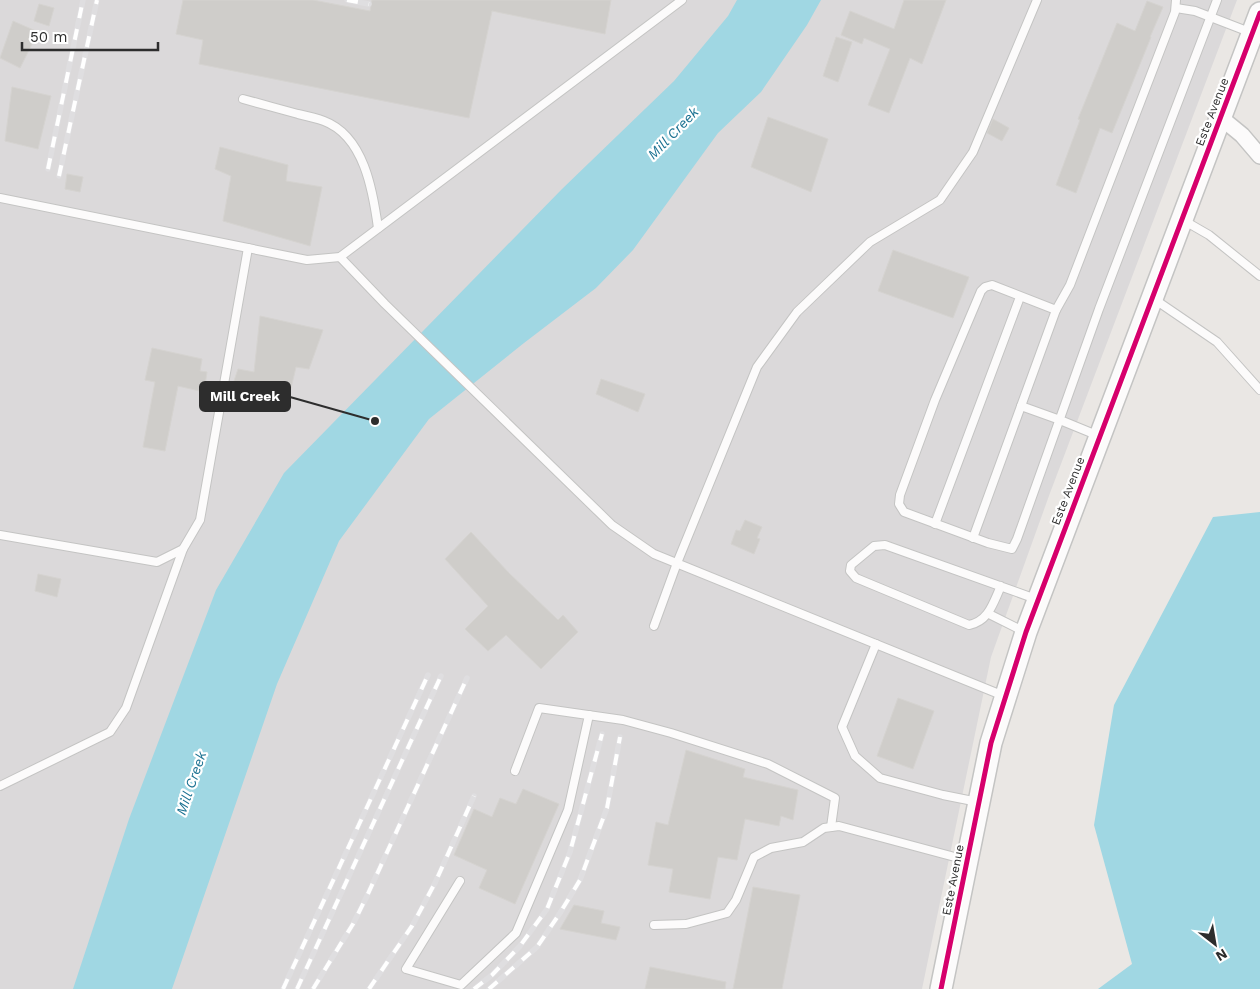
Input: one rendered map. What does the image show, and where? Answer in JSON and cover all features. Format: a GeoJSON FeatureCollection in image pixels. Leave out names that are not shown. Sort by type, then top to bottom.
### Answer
{"type":"FeatureCollection","features":[{"type":"Feature","properties":{"kind":"street","name":"Este Avenue"},"geometry":{"type":"LineString","coordinates":[[941,989],[991,743],[1005,696],[1038,599],[1260,13]]}},
{"type":"Feature","properties":{"kind":"street"},"geometry":{"type":"LineString","coordinates":[[1220,117],[1242,135],[1260,156]]}},
{"type":"Feature","properties":{"kind":"lane"},"geometry":{"type":"LineString","coordinates":[[0,198],[307,260],[340,257],[682,0]]}},
{"type":"Feature","properties":{"kind":"lane"},"geometry":{"type":"LineString","coordinates":[[654,626],[677,563],[757,367],[796,312],[870,242],[940,200],[973,152],[1037,0]]}},
{"type":"Feature","properties":{"kind":"lane"},"geometry":{"type":"LineString","coordinates":[[1056,310],[992,286],[985,287],[981,291],[935,400],[900,495],[899,504],[904,512],[974,538],[1012,549],[1099,309],[1217,0]]}},
{"type":"Feature","properties":{"kind":"lane"},"geometry":{"type":"LineString","coordinates":[[974,538],[1056,310],[1070,285],[1176,4],[1252,33]]}},
{"type":"Feature","properties":{"kind":"lane"},"geometry":{"type":"LineString","coordinates":[[243,99],[325,121],[340,130],[354,147],[365,168],[375,202],[378,228]]}},
{"type":"Feature","properties":{"kind":"lane"},"geometry":{"type":"LineString","coordinates":[[1182,219],[1210,235],[1260,276]]}},
{"type":"Feature","properties":{"kind":"lane"},"geometry":{"type":"LineString","coordinates":[[0,786],[110,732],[126,708],[183,549],[200,520],[248,248]]}},
{"type":"Feature","properties":{"kind":"lane"},"geometry":{"type":"LineString","coordinates":[[340,257],[385,304],[510,424],[612,526],[654,554],[1005,696]]}},
{"type":"Feature","properties":{"kind":"lane"},"geometry":{"type":"LineString","coordinates":[[934,524],[1020,297]]}},
{"type":"Feature","properties":{"kind":"lane"},"geometry":{"type":"LineString","coordinates":[[1152,298],[1217,342],[1260,390]]}},
{"type":"Feature","properties":{"kind":"lane"},"geometry":{"type":"LineString","coordinates":[[1021,406],[1099,437]]}},
{"type":"Feature","properties":{"kind":"lane"},"geometry":{"type":"LineString","coordinates":[[0,535],[157,562],[183,549]]}},
{"type":"Feature","properties":{"kind":"lane"},"geometry":{"type":"LineString","coordinates":[[1001,586],[989,614],[978,623],[968,625],[856,578],[850,571],[851,564],[874,546],[885,545],[1038,599]]}},
{"type":"Feature","properties":{"kind":"lane"},"geometry":{"type":"LineString","coordinates":[[989,614],[1026,632]]}},
{"type":"Feature","properties":{"kind":"lane"},"geometry":{"type":"LineString","coordinates":[[876,644],[842,727],[855,756],[880,778],[942,795],[979,802]]}},
{"type":"Feature","properties":{"kind":"lane"},"geometry":{"type":"LineString","coordinates":[[515,771],[539,708],[623,720],[768,764],[835,798],[831,827]]}},
{"type":"Feature","properties":{"kind":"lane"},"geometry":{"type":"LineString","coordinates":[[460,881],[406,968],[461,985],[516,933],[568,810],[589,715]]}},
{"type":"Feature","properties":{"kind":"lane"},"geometry":{"type":"LineString","coordinates":[[654,925],[686,924],[727,913],[736,900],[754,857],[771,848],[803,842],[824,828],[839,826],[967,861]]}},
{"type":"Feature","properties":{"kind":"shaded area"},"geometry":{"type":"Polygon","coordinates":[[[0,0],[1237,0],[1050,493],[991,657],[922,989],[0,989],[0,0]]]}},
{"type":"Feature","properties":{"kind":"water"},"geometry":{"type":"Polygon","coordinates":[[[737,0],[821,0],[807,25],[761,92],[718,133],[633,250],[596,288],[429,419],[339,541],[277,684],[172,989],[73,989],[129,819],[216,590],[284,473],[562,189],[674,81],[728,16],[737,0]]]}},
{"type":"Feature","properties":{"kind":"water"},"geometry":{"type":"Polygon","coordinates":[[[1260,512],[1260,989],[1098,989],[1132,964],[1094,825],[1114,705],[1213,517],[1260,512]]]}},
{"type":"Feature","properties":{"kind":"building"},"geometry":{"type":"Polygon","coordinates":[[[183,0],[313,0],[370,11],[372,0],[611,0],[605,34],[492,11],[469,118],[199,64],[203,40],[176,34],[183,0]]]}},
{"type":"Feature","properties":{"kind":"building"},"geometry":{"type":"Polygon","coordinates":[[[904,0],[946,0],[922,64],[910,58],[889,113],[868,105],[890,49],[864,38],[862,44],[841,35],[850,11],[894,29],[904,0]]]}},
{"type":"Feature","properties":{"kind":"building"},"geometry":{"type":"Polygon","coordinates":[[[1147,1],[1163,7],[1112,133],[1100,128],[1076,193],[1056,185],[1080,120],[1078,119],[1117,23],[1135,31],[1147,1]]]}},
{"type":"Feature","properties":{"kind":"building"},"geometry":{"type":"Polygon","coordinates":[[[39,4],[54,8],[49,26],[34,21],[39,4]]]}},
{"type":"Feature","properties":{"kind":"building"},"geometry":{"type":"Polygon","coordinates":[[[13,21],[38,32],[20,68],[0,58],[13,21]]]}},
{"type":"Feature","properties":{"kind":"building"},"geometry":{"type":"Polygon","coordinates":[[[836,37],[852,42],[838,82],[823,76],[836,37]]]}},
{"type":"Feature","properties":{"kind":"building"},"geometry":{"type":"Polygon","coordinates":[[[12,87],[51,96],[38,149],[5,141],[12,87]]]}},
{"type":"Feature","properties":{"kind":"building"},"geometry":{"type":"Polygon","coordinates":[[[768,117],[828,139],[811,192],[751,167],[768,117]]]}},
{"type":"Feature","properties":{"kind":"building"},"geometry":{"type":"Polygon","coordinates":[[[993,119],[1009,128],[1002,141],[987,133],[993,119]]]}},
{"type":"Feature","properties":{"kind":"building"},"geometry":{"type":"Polygon","coordinates":[[[220,147],[288,165],[286,181],[322,187],[310,246],[223,221],[231,176],[215,169],[220,147]]]}},
{"type":"Feature","properties":{"kind":"building"},"geometry":{"type":"Polygon","coordinates":[[[67,174],[83,177],[80,192],[65,189],[67,174]]]}},
{"type":"Feature","properties":{"kind":"building"},"geometry":{"type":"Polygon","coordinates":[[[893,250],[969,277],[953,318],[878,291],[893,250]]]}},
{"type":"Feature","properties":{"kind":"building"},"geometry":{"type":"Polygon","coordinates":[[[260,316],[323,330],[309,369],[296,367],[288,401],[233,384],[238,369],[254,372],[260,316]]]}},
{"type":"Feature","properties":{"kind":"building"},"geometry":{"type":"Polygon","coordinates":[[[152,348],[202,359],[200,371],[207,372],[204,392],[178,386],[165,451],[143,447],[155,382],[145,380],[152,348]]]}},
{"type":"Feature","properties":{"kind":"building"},"geometry":{"type":"Polygon","coordinates":[[[601,379],[645,394],[638,412],[596,394],[601,379]]]}},
{"type":"Feature","properties":{"kind":"building"},"geometry":{"type":"Polygon","coordinates":[[[745,520],[762,527],[757,538],[760,539],[754,554],[731,544],[736,530],[740,531],[745,520]]]}},
{"type":"Feature","properties":{"kind":"building"},"geometry":{"type":"Polygon","coordinates":[[[471,532],[508,572],[558,620],[563,615],[578,632],[541,669],[506,635],[488,651],[465,629],[488,606],[445,559],[471,532]]]}},
{"type":"Feature","properties":{"kind":"building"},"geometry":{"type":"Polygon","coordinates":[[[38,574],[61,579],[57,597],[35,591],[38,574]]]}},
{"type":"Feature","properties":{"kind":"building"},"geometry":{"type":"Polygon","coordinates":[[[898,698],[934,711],[913,769],[877,756],[898,698]]]}},
{"type":"Feature","properties":{"kind":"building"},"geometry":{"type":"Polygon","coordinates":[[[686,750],[745,769],[743,777],[798,790],[793,820],[781,816],[779,826],[745,819],[737,860],[718,857],[710,899],[669,892],[673,869],[648,865],[656,822],[668,825],[686,750]]]}},
{"type":"Feature","properties":{"kind":"building"},"geometry":{"type":"Polygon","coordinates":[[[523,789],[559,804],[515,904],[479,888],[487,870],[454,855],[474,809],[492,817],[500,798],[516,804],[523,789]]]}},
{"type":"Feature","properties":{"kind":"building"},"geometry":{"type":"Polygon","coordinates":[[[753,887],[800,895],[782,989],[733,989],[753,887]]]}},
{"type":"Feature","properties":{"kind":"building"},"geometry":{"type":"Polygon","coordinates":[[[574,905],[604,911],[601,923],[620,927],[616,940],[560,929],[574,905]]]}},
{"type":"Feature","properties":{"kind":"building"},"geometry":{"type":"Polygon","coordinates":[[[650,967],[726,982],[725,989],[645,989],[650,967]]]}},
{"type":"Feature","properties":{"kind":"railway"},"geometry":{"type":"LineString","coordinates":[[48,169],[83,0]]}},
{"type":"Feature","properties":{"kind":"railway"},"geometry":{"type":"LineString","coordinates":[[59,176],[97,0]]}},
{"type":"Feature","properties":{"kind":"railway"},"geometry":{"type":"LineString","coordinates":[[347,0],[369,4]]}},
{"type":"Feature","properties":{"kind":"railway"},"geometry":{"type":"LineString","coordinates":[[283,989],[428,675]]}},
{"type":"Feature","properties":{"kind":"railway"},"geometry":{"type":"LineString","coordinates":[[297,989],[441,676]]}},
{"type":"Feature","properties":{"kind":"railway"},"geometry":{"type":"LineString","coordinates":[[313,989],[353,924],[366,898],[467,678]]}},
{"type":"Feature","properties":{"kind":"railway"},"geometry":{"type":"LineString","coordinates":[[474,989],[492,975],[520,946],[547,909],[570,852],[602,734]]}},
{"type":"Feature","properties":{"kind":"railway"},"geometry":{"type":"LineString","coordinates":[[489,989],[537,947],[580,880],[607,808],[620,737]]}},
{"type":"Feature","properties":{"kind":"railway"},"geometry":{"type":"LineString","coordinates":[[369,989],[412,926],[435,883],[474,796]]}},
{"type":"Feature","properties":{"kind":"cycle path"},"geometry":{"type":"LineString","coordinates":[[941,989],[991,743],[1026,632],[1260,13]]}},
{"type":"Feature","properties":{"kind":"place","name":"Mill Creek"},"geometry":{"type":"Point","coordinates":[375,421]}}]}
